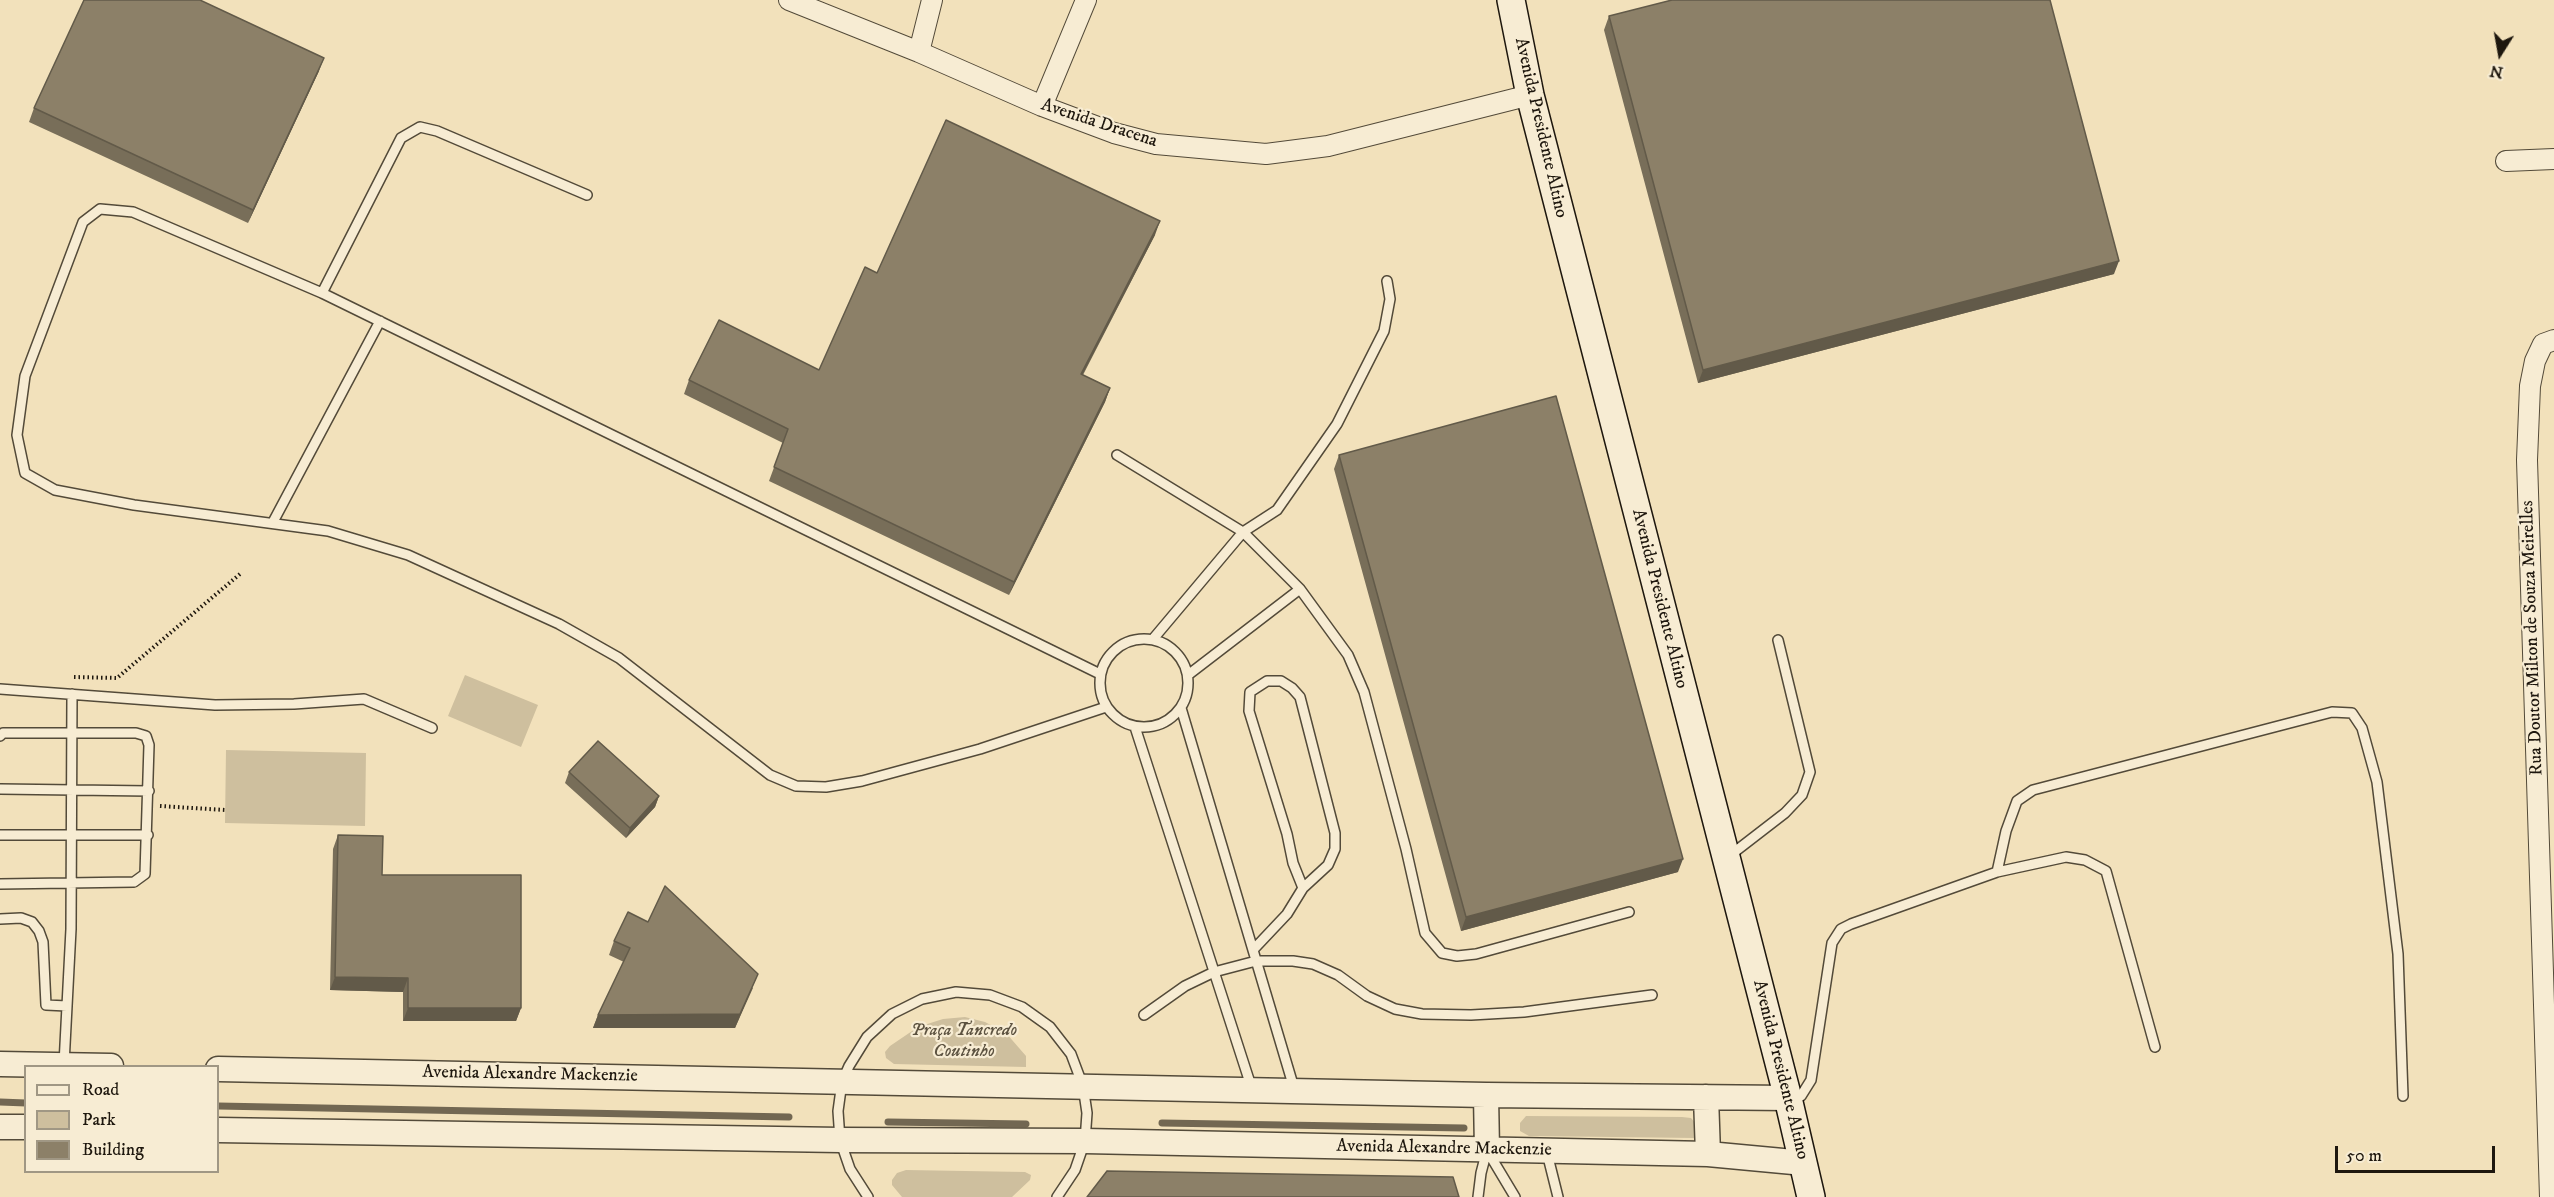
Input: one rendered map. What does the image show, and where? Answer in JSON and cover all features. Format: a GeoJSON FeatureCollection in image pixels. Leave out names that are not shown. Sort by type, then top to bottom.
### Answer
{"type":"FeatureCollection","features":[{"type":"Feature","properties":{"kind":"main road","name":"Avenida Presidente Altino"},"geometry":{"type":"LineString","coordinates":[[1512,0],[1530,95],[1788,1098],[1811,1197]]}},
{"type":"Feature","properties":{"kind":"street","name":"Avenida Dracena"},"geometry":{"type":"LineString","coordinates":[[789,0],[919,52],[1042,106],[1114,133],[1156,144],[1266,154],[1328,146],[1530,95]]}},
{"type":"Feature","properties":{"kind":"street"},"geometry":{"type":"LineString","coordinates":[[919,52],[932,0]]}},
{"type":"Feature","properties":{"kind":"street"},"geometry":{"type":"LineString","coordinates":[[1042,106],[1086,0]]}},
{"type":"Feature","properties":{"kind":"street"},"geometry":{"type":"LineString","coordinates":[[2506,161],[2554,159]]}},
{"type":"Feature","properties":{"kind":"street","name":"Rua Doutor Milton de Souza Meirelles"},"geometry":{"type":"LineString","coordinates":[[2550,1197],[2527,460],[2530,386],[2535,362],[2543,345],[2554,340]]}},
{"type":"Feature","properties":{"kind":"street"},"geometry":{"type":"LineString","coordinates":[[0,1064],[32,1065]]}},
{"type":"Feature","properties":{"kind":"street","name":"Avenida Alexandre Mackenzie"},"geometry":{"type":"LineString","coordinates":[[219,1069],[1486,1095],[1788,1098]]}},
{"type":"Feature","properties":{"kind":"street"},"geometry":{"type":"LineString","coordinates":[[1486,1095],[1487,1150]]}},
{"type":"Feature","properties":{"kind":"street"},"geometry":{"type":"LineString","coordinates":[[1706,1097],[1708,1154]]}},
{"type":"Feature","properties":{"kind":"street"},"geometry":{"type":"LineString","coordinates":[[0,1127],[24,1127]]}},
{"type":"Feature","properties":{"kind":"street","name":"Avenida Alexandre Mackenzie"},"geometry":{"type":"LineString","coordinates":[[219,1130],[840,1140],[1085,1141],[1708,1154],[1804,1163]]}},
{"type":"Feature","properties":{"kind":"lane"},"geometry":{"type":"LineString","coordinates":[[322,293],[401,138],[420,127],[437,130],[587,195]]}},
{"type":"Feature","properties":{"kind":"lane"},"geometry":{"type":"LineString","coordinates":[[1100,674],[322,293],[133,212],[100,209],[83,222],[26,376],[17,435],[25,472],[55,490],[134,505],[328,531],[408,555],[559,624],[619,658],[770,776],[796,786],[826,788],[862,781],[980,749],[1106,707]]}},
{"type":"Feature","properties":{"kind":"lane"},"geometry":{"type":"LineString","coordinates":[[1153,639],[1243,532],[1277,510],[1336,423],[1384,331],[1390,299],[1387,281]]}},
{"type":"Feature","properties":{"kind":"lane"},"geometry":{"type":"LineString","coordinates":[[273,522],[380,321]]}},
{"type":"Feature","properties":{"kind":"lane"},"geometry":{"type":"LineString","coordinates":[[1117,455],[1243,532],[1300,589],[1348,655],[1364,692],[1406,849],[1425,933],[1442,953],[1457,956],[1476,954],[1629,912]]}},
{"type":"Feature","properties":{"kind":"lane"},"geometry":{"type":"LineString","coordinates":[[1188,675],[1300,589]]}},
{"type":"Feature","properties":{"kind":"lane"},"geometry":{"type":"LineString","coordinates":[[1135,639],[1153,639],[1169,646],[1181,659],[1188,675],[1188,692],[1181,708],[1168,721],[1152,727],[1135,727],[1119,720],[1106,707],[1099,691],[1100,674],[1107,658],[1119,645],[1135,639]]}},
{"type":"Feature","properties":{"kind":"lane"},"geometry":{"type":"LineString","coordinates":[[1726,858],[1785,813],[1802,795],[1810,772],[1778,640]]}},
{"type":"Feature","properties":{"kind":"lane"},"geometry":{"type":"LineString","coordinates":[[1253,950],[1287,914],[1303,888],[1328,865],[1335,849],[1335,833],[1300,697],[1281,681],[1266,681],[1250,692],[1249,711],[1287,834],[1293,863],[1303,888]]}},
{"type":"Feature","properties":{"kind":"lane"},"geometry":{"type":"LineString","coordinates":[[0,689],[215,705],[294,704],[364,699],[432,728]]}},
{"type":"Feature","properties":{"kind":"lane"},"geometry":{"type":"LineString","coordinates":[[64,1065],[71,883],[72,694]]}},
{"type":"Feature","properties":{"kind":"lane"},"geometry":{"type":"LineString","coordinates":[[1181,708],[1294,1090]]}},
{"type":"Feature","properties":{"kind":"lane"},"geometry":{"type":"LineString","coordinates":[[1997,872],[2006,831],[2017,801],[2033,790],[2332,712],[2352,713],[2362,728],[2377,782],[2398,954],[2403,1096]]}},
{"type":"Feature","properties":{"kind":"lane"},"geometry":{"type":"LineString","coordinates":[[1135,727],[1252,1089]]}},
{"type":"Feature","properties":{"kind":"lane"},"geometry":{"type":"LineString","coordinates":[[0,736],[3,733],[136,733],[146,736],[150,745],[145,873],[134,882],[0,884]]}},
{"type":"Feature","properties":{"kind":"lane"},"geometry":{"type":"LineString","coordinates":[[0,789],[149,790]]}},
{"type":"Feature","properties":{"kind":"lane"},"geometry":{"type":"LineString","coordinates":[[0,835],[148,835]]}},
{"type":"Feature","properties":{"kind":"lane"},"geometry":{"type":"LineString","coordinates":[[1788,1098],[1800,1096],[1811,1080],[1832,943],[1841,929],[1997,872],[2066,857],[2085,860],[2106,871],[2155,1047]]}},
{"type":"Feature","properties":{"kind":"lane"},"geometry":{"type":"LineString","coordinates":[[0,919],[21,918],[32,922],[43,942],[46,1005],[67,1005]]}},
{"type":"Feature","properties":{"kind":"lane"},"geometry":{"type":"LineString","coordinates":[[1144,1015],[1185,986],[1214,972],[1256,961],[1293,961],[1313,964],[1338,975],[1367,996],[1395,1008],[1422,1014],[1471,1015],[1524,1012],[1652,995]]}},
{"type":"Feature","properties":{"kind":"lane"},"geometry":{"type":"LineString","coordinates":[[868,1197],[850,1169],[840,1140],[838,1111],[842,1082],[856,1051],[867,1037],[892,1014],[906,1005],[931,996],[956,992],[990,995],[1022,1007],[1050,1027],[1071,1054],[1083,1086],[1087,1113],[1085,1141],[1075,1170],[1057,1197]]}},
{"type":"Feature","properties":{"kind":"lane"},"geometry":{"type":"LineString","coordinates":[[1478,1197],[1487,1150]]}},
{"type":"Feature","properties":{"kind":"lane"},"geometry":{"type":"LineString","coordinates":[[1487,1150],[1515,1197]]}},
{"type":"Feature","properties":{"kind":"lane"},"geometry":{"type":"LineString","coordinates":[[1546,1151],[1558,1197]]}},
{"type":"Feature","properties":{"kind":"path"},"geometry":{"type":"LineString","coordinates":[[71,677],[117,678],[240,574]]}},
{"type":"Feature","properties":{"kind":"path"},"geometry":{"type":"LineString","coordinates":[[154,806],[225,810]]}},
{"type":"Feature","properties":{"kind":"green space"},"geometry":{"type":"Polygon","coordinates":[[[465,675],[538,705],[521,747],[448,716],[465,675]]]}},
{"type":"Feature","properties":{"kind":"green space"},"geometry":{"type":"Polygon","coordinates":[[[226,750],[366,753],[365,826],[225,823],[226,750]]]}},
{"type":"Feature","properties":{"kind":"green space","name":"Praça Tancredo Coutinho"},"geometry":{"type":"Polygon","coordinates":[[[965,1017],[985,1022],[1006,1033],[1026,1056],[1026,1067],[894,1064],[886,1058],[885,1052],[890,1046],[918,1027],[943,1019],[965,1017]]]}},
{"type":"Feature","properties":{"kind":"green space"},"geometry":{"type":"Polygon","coordinates":[[[1526,1116],[1682,1117],[1691,1118],[1702,1131],[1695,1138],[1529,1136],[1520,1131],[1520,1123],[1526,1116]]]}},
{"type":"Feature","properties":{"kind":"green space"},"geometry":{"type":"Polygon","coordinates":[[[906,1170],[1025,1172],[1031,1175],[1030,1180],[1012,1197],[902,1197],[892,1185],[892,1180],[897,1173],[906,1170]]]}},
{"type":"Feature","properties":{"kind":"building"},"geometry":{"type":"Polygon","coordinates":[[[84,0],[200,0],[324,58],[253,210],[34,108],[84,0]]]}},
{"type":"Feature","properties":{"kind":"building"},"geometry":{"type":"Polygon","coordinates":[[[1672,0],[2050,0],[2119,261],[1703,370],[1609,16],[1672,0]]]}},
{"type":"Feature","properties":{"kind":"building"},"geometry":{"type":"Polygon","coordinates":[[[946,120],[1160,221],[1081,374],[1110,388],[1014,582],[774,467],[788,429],[689,380],[719,320],[819,370],[865,267],[877,273],[946,120]]]}},
{"type":"Feature","properties":{"kind":"building"},"geometry":{"type":"Polygon","coordinates":[[[1556,396],[1683,859],[1466,917],[1339,455],[1556,396]]]}},
{"type":"Feature","properties":{"kind":"building"},"geometry":{"type":"Polygon","coordinates":[[[598,741],[659,796],[630,828],[569,772],[598,741]]]}},
{"type":"Feature","properties":{"kind":"building"},"geometry":{"type":"Polygon","coordinates":[[[338,835],[383,836],[382,875],[521,875],[521,1008],[408,1008],[408,978],[335,977],[338,835]]]}},
{"type":"Feature","properties":{"kind":"building"},"geometry":{"type":"Polygon","coordinates":[[[665,886],[758,974],[740,1014],[598,1015],[630,948],[614,941],[628,912],[648,922],[665,886]]]}},
{"type":"Feature","properties":{"kind":"building"},"geometry":{"type":"Polygon","coordinates":[[[1107,1171],[1453,1177],[1459,1197],[1087,1197],[1107,1171]]]}},
{"type":"Feature","properties":{"kind":"waterway"},"geometry":{"type":"LineString","coordinates":[[0,1102],[24,1103]]}},
{"type":"Feature","properties":{"kind":"waterway"},"geometry":{"type":"LineString","coordinates":[[219,1106],[789,1117]]}},
{"type":"Feature","properties":{"kind":"waterway"},"geometry":{"type":"LineString","coordinates":[[888,1122],[1026,1124]]}},
{"type":"Feature","properties":{"kind":"waterway"},"geometry":{"type":"LineString","coordinates":[[1162,1123],[1464,1128]]}}]}
